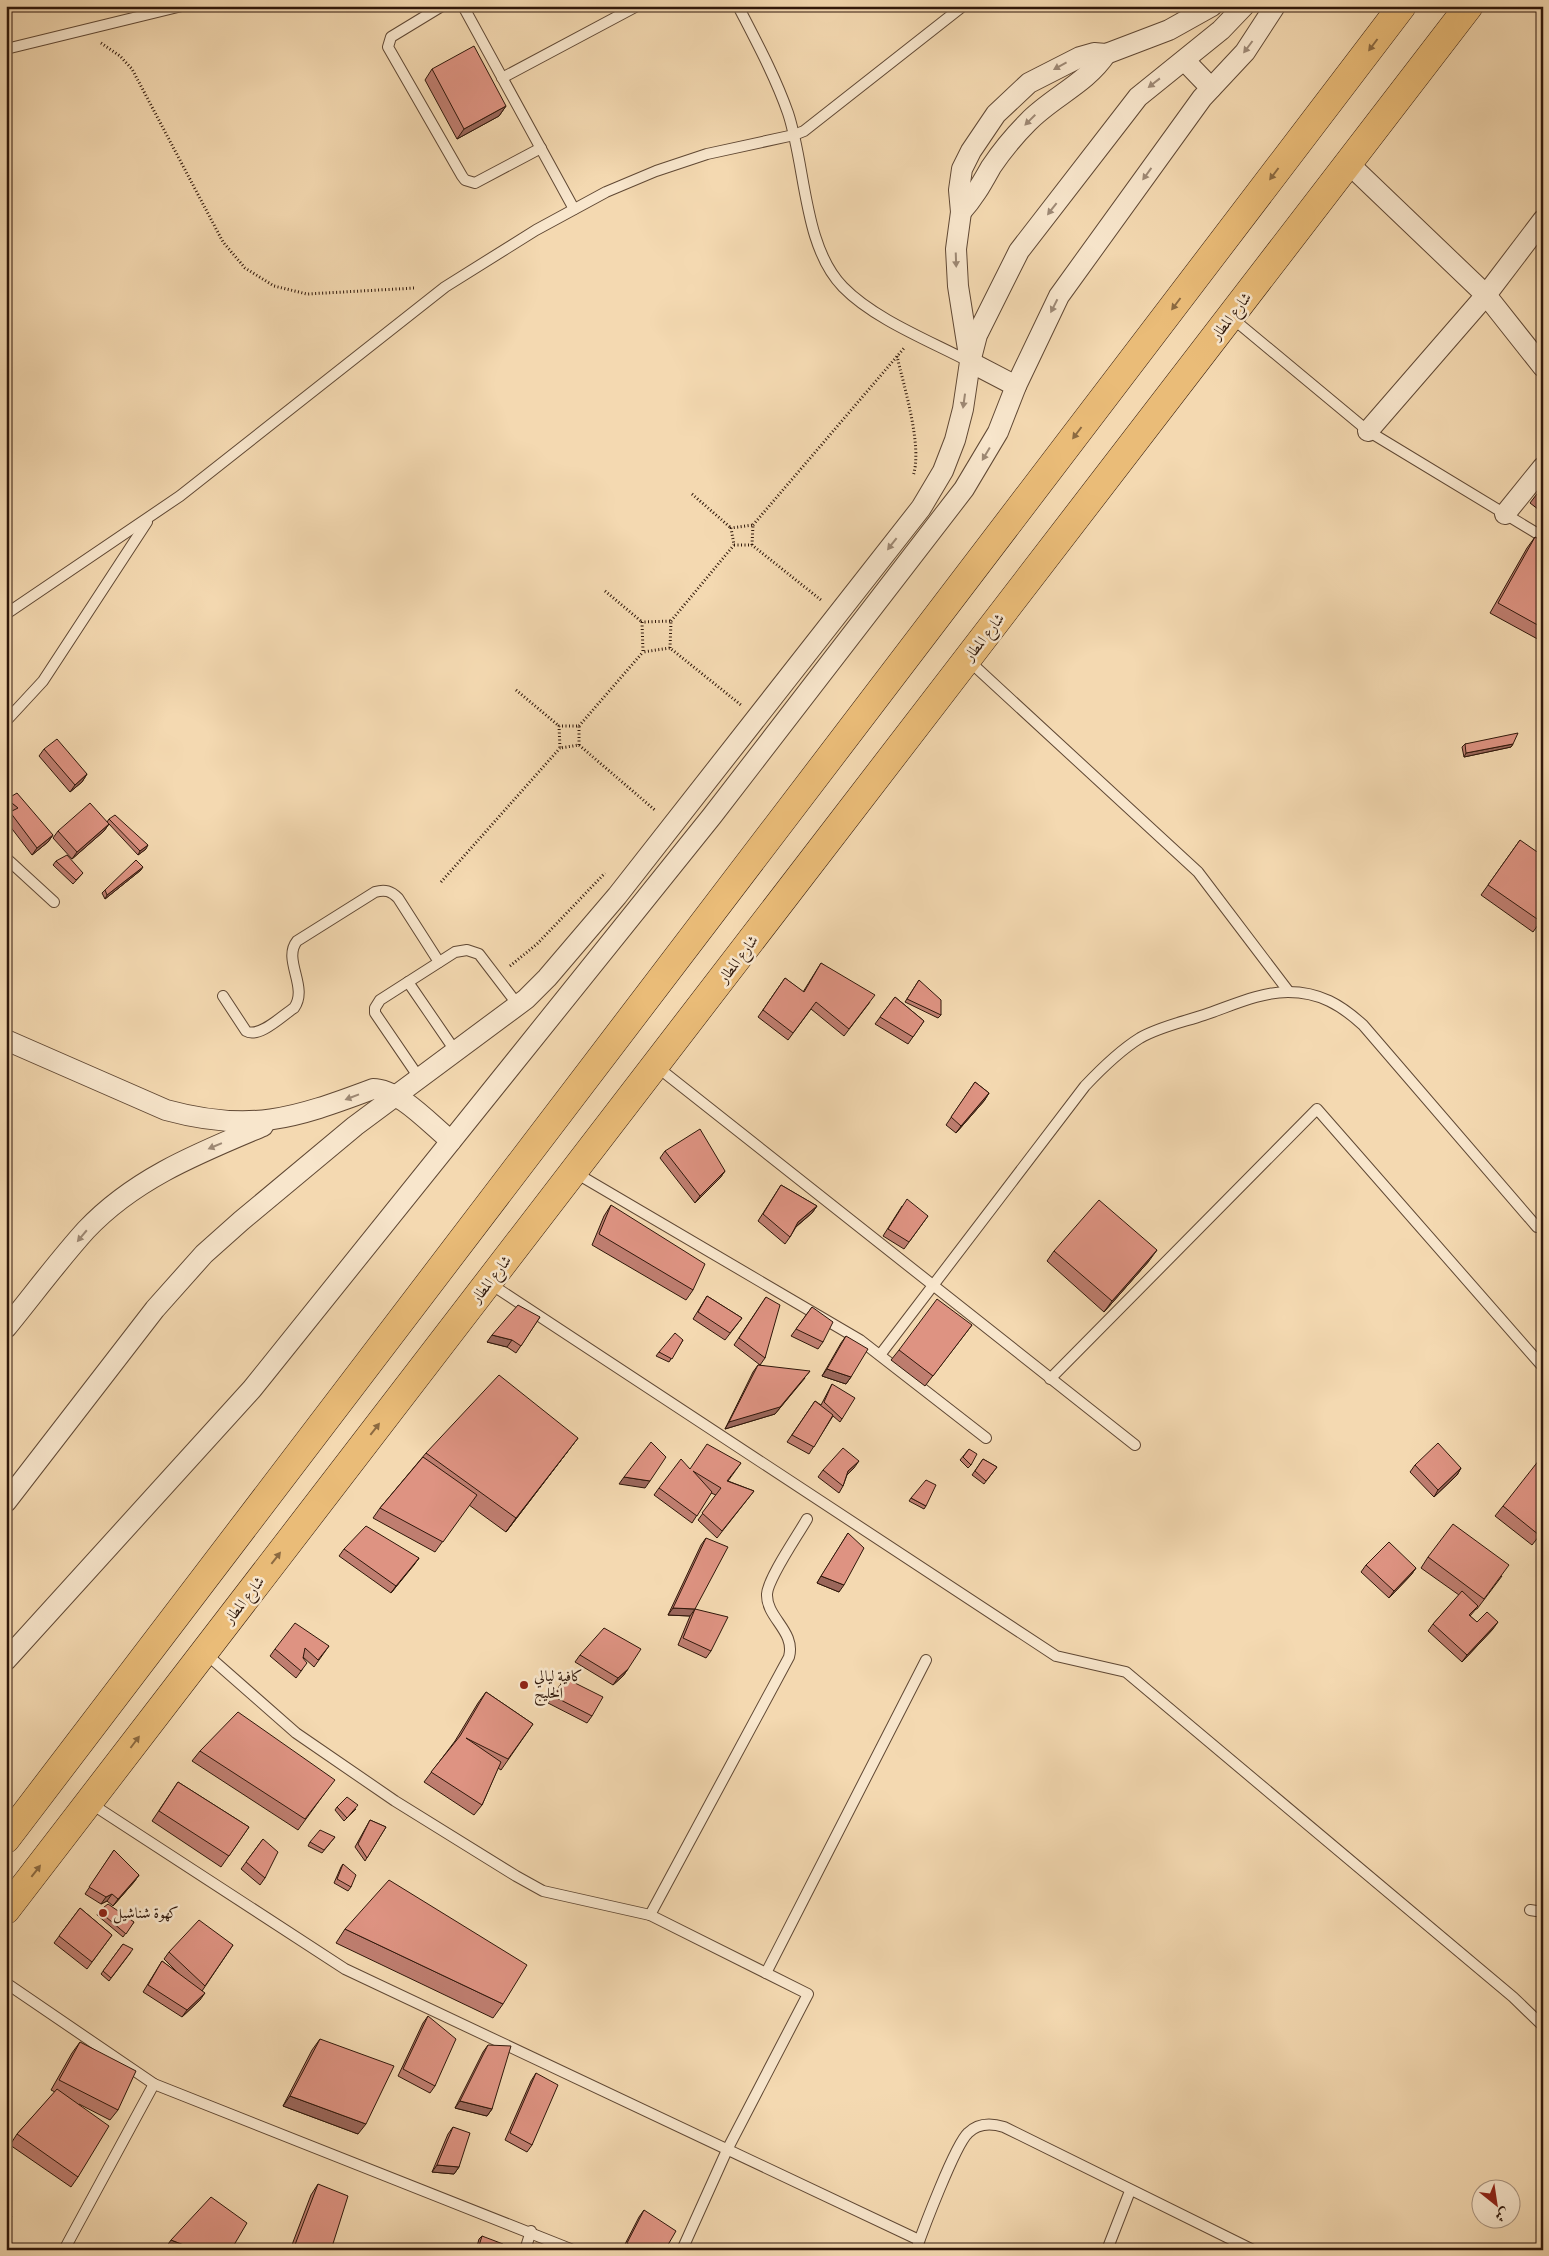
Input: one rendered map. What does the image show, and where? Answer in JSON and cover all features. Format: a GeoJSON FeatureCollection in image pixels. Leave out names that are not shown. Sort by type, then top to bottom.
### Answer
{"type":"FeatureCollection","features":[{"type":"Feature","properties":{"kind":"main road"},"geometry":{"type":"LineString","coordinates":[[6,1839],[1402,6]]}},
{"type":"Feature","properties":{"kind":"main road","name":"شارع المطار"},"geometry":{"type":"LineString","coordinates":[[6,1910],[1469,6]]}},
{"type":"Feature","properties":{"kind":"street"},"geometry":{"type":"LineString","coordinates":[[970,362],[956,267],[956,249],[961,212],[959,190],[962,169],[971,151],[996,114],[1030,83],[1068,61],[1094,53],[1106,54],[1183,24],[1212,6]]}},
{"type":"Feature","properties":{"kind":"street"},"geometry":{"type":"LineString","coordinates":[[6,1502],[155,1309],[204,1254],[355,1126],[518,1005],[540,985],[617,896],[921,508],[939,479],[955,440],[977,335],[1019,252],[1127,109],[1150,86],[1184,61],[1230,22],[1244,6]]}},
{"type":"Feature","properties":{"kind":"street"},"geometry":{"type":"LineString","coordinates":[[6,1660],[252,1389],[712,816],[964,489],[998,432],[1016,386],[1059,296],[1212,88],[1245,52],[1275,6]]}},
{"type":"Feature","properties":{"kind":"street"},"geometry":{"type":"LineString","coordinates":[[961,212],[974,197],[993,165],[1027,123],[1046,104],[1090,74],[1106,54]]}},
{"type":"Feature","properties":{"kind":"street"},"geometry":{"type":"LineString","coordinates":[[1184,61],[1212,88]]}},
{"type":"Feature","properties":{"kind":"street"},"geometry":{"type":"LineString","coordinates":[[1348,163],[1486,295],[1543,367]]}},
{"type":"Feature","properties":{"kind":"street"},"geometry":{"type":"LineString","coordinates":[[1368,431],[1486,295],[1543,220]]}},
{"type":"Feature","properties":{"kind":"street"},"geometry":{"type":"LineString","coordinates":[[970,362],[1016,386]]}},
{"type":"Feature","properties":{"kind":"street"},"geometry":{"type":"LineString","coordinates":[[1505,514],[1543,467]]}},
{"type":"Feature","properties":{"kind":"street"},"geometry":{"type":"LineString","coordinates":[[6,1040],[166,1110],[220,1122],[276,1120],[303,1114],[373,1089],[382,1089],[397,1096],[451,1141]]}},
{"type":"Feature","properties":{"kind":"street"},"geometry":{"type":"LineString","coordinates":[[6,1328],[87,1230],[124,1198],[164,1170],[185,1159],[276,1120]]}},
{"type":"Feature","properties":{"kind":"lane"},"geometry":{"type":"LineString","coordinates":[[6,49],[182,6]]}},
{"type":"Feature","properties":{"kind":"lane"},"geometry":{"type":"LineString","coordinates":[[442,6],[391,36],[388,47],[462,176],[465,180],[475,183],[541,148]]}},
{"type":"Feature","properties":{"kind":"lane"},"geometry":{"type":"LineString","coordinates":[[463,6],[574,209]]}},
{"type":"Feature","properties":{"kind":"lane"},"geometry":{"type":"LineString","coordinates":[[502,78],[637,6]]}},
{"type":"Feature","properties":{"kind":"lane"},"geometry":{"type":"LineString","coordinates":[[738,6],[770,70],[794,135],[815,238],[831,272],[856,299],[870,309],[970,362]]}},
{"type":"Feature","properties":{"kind":"lane"},"geometry":{"type":"LineString","coordinates":[[6,614],[180,496],[445,287],[536,230],[631,181],[707,154],[794,135],[814,125],[964,6]]}},
{"type":"Feature","properties":{"kind":"lane"},"geometry":{"type":"LineString","coordinates":[[1230,316],[1368,431],[1543,537]]}},
{"type":"Feature","properties":{"kind":"lane"},"geometry":{"type":"LineString","coordinates":[[6,721],[43,681],[150,518]]}},
{"type":"Feature","properties":{"kind":"lane"},"geometry":{"type":"LineString","coordinates":[[967,659],[1198,872],[1289,992]]}},
{"type":"Feature","properties":{"kind":"lane"},"geometry":{"type":"LineString","coordinates":[[6,858],[54,902]]}},
{"type":"Feature","properties":{"kind":"lane"},"geometry":{"type":"LineString","coordinates":[[222,996],[246,1031],[250,1033],[259,1032],[294,1008],[298,1003],[300,992],[293,950],[297,941],[375,892],[382,890],[393,893],[398,898],[439,962]]}},
{"type":"Feature","properties":{"kind":"lane"},"geometry":{"type":"LineString","coordinates":[[420,1079],[375,1013],[375,1008],[380,1000],[455,952],[467,950],[479,954],[518,1005]]}},
{"type":"Feature","properties":{"kind":"lane"},"geometry":{"type":"LineString","coordinates":[[408,982],[456,1052]]}},
{"type":"Feature","properties":{"kind":"lane"},"geometry":{"type":"LineString","coordinates":[[880,1355],[1085,1086],[1121,1051],[1140,1038],[1162,1028],[1267,994],[1289,992],[1317,996],[1343,1007],[1363,1025],[1537,1227]]}},
{"type":"Feature","properties":{"kind":"lane"},"geometry":{"type":"LineString","coordinates":[[656,1066],[1135,1445]]}},
{"type":"Feature","properties":{"kind":"lane"},"geometry":{"type":"LineString","coordinates":[[1050,1379],[1317,1108],[1543,1367]]}},
{"type":"Feature","properties":{"kind":"lane"},"geometry":{"type":"LineString","coordinates":[[574,1171],[860,1340],[986,1438]]}},
{"type":"Feature","properties":{"kind":"lane"},"geometry":{"type":"LineString","coordinates":[[488,1282],[1056,1656],[1126,1672],[1505,1991],[1543,2026]]}},
{"type":"Feature","properties":{"kind":"lane"},"geometry":{"type":"LineString","coordinates":[[650,1915],[789,1657],[791,1644],[789,1638],[768,1603],[767,1595],[771,1581],[807,1519]]}},
{"type":"Feature","properties":{"kind":"lane"},"geometry":{"type":"LineString","coordinates":[[204,1652],[296,1733],[395,1801],[516,1876],[543,1891],[650,1915],[808,1994],[727,2150],[682,2250]]}},
{"type":"Feature","properties":{"kind":"lane"},"geometry":{"type":"LineString","coordinates":[[766,1973],[926,1660]]}},
{"type":"Feature","properties":{"kind":"lane"},"geometry":{"type":"LineString","coordinates":[[89,1802],[345,1969],[727,2150],[918,2245],[961,2142],[975,2128],[984,2125],[1004,2127],[1253,2250]]}},
{"type":"Feature","properties":{"kind":"lane"},"geometry":{"type":"LineString","coordinates":[[1530,1910],[1543,1912]]}},
{"type":"Feature","properties":{"kind":"lane"},"geometry":{"type":"LineString","coordinates":[[6,1983],[154,2084],[531,2231],[573,2250]]}},
{"type":"Feature","properties":{"kind":"lane"},"geometry":{"type":"LineString","coordinates":[[64,2250],[154,2084]]}},
{"type":"Feature","properties":{"kind":"lane"},"geometry":{"type":"LineString","coordinates":[[1106,2250],[1130,2190]]}},
{"type":"Feature","properties":{"kind":"lane"},"geometry":{"type":"LineString","coordinates":[[525,2250],[531,2231]]}},
{"type":"Feature","properties":{"kind":"path"},"geometry":{"type":"LineString","coordinates":[[75,33],[92,38],[107,46],[132,69],[223,242],[239,262],[259,278],[290,291],[307,294],[445,287]]}},
{"type":"Feature","properties":{"kind":"path"},"geometry":{"type":"LineString","coordinates":[[752,546],[753,525],[916,334]]}},
{"type":"Feature","properties":{"kind":"path"},"geometry":{"type":"LineString","coordinates":[[897,356],[916,443],[917,459],[911,480]]}},
{"type":"Feature","properties":{"kind":"path"},"geometry":{"type":"LineString","coordinates":[[670,648],[671,621],[734,545],[731,528],[692,494]]}},
{"type":"Feature","properties":{"kind":"path"},"geometry":{"type":"LineString","coordinates":[[731,528],[753,525]]}},
{"type":"Feature","properties":{"kind":"path"},"geometry":{"type":"LineString","coordinates":[[734,545],[752,546],[824,603]]}},
{"type":"Feature","properties":{"kind":"path"},"geometry":{"type":"LineString","coordinates":[[605,591],[642,622],[671,621]]}},
{"type":"Feature","properties":{"kind":"path"},"geometry":{"type":"LineString","coordinates":[[642,622],[643,652]]}},
{"type":"Feature","properties":{"kind":"path"},"geometry":{"type":"LineString","coordinates":[[657,812],[579,745],[579,726],[643,652],[670,648],[743,707]]}},
{"type":"Feature","properties":{"kind":"path"},"geometry":{"type":"LineString","coordinates":[[516,690],[559,726],[579,726]]}},
{"type":"Feature","properties":{"kind":"path"},"geometry":{"type":"LineString","coordinates":[[559,726],[560,748]]}},
{"type":"Feature","properties":{"kind":"path"},"geometry":{"type":"LineString","coordinates":[[441,882],[560,748],[579,745]]}},
{"type":"Feature","properties":{"kind":"path"},"geometry":{"type":"LineString","coordinates":[[651,819],[663,805]]}},
{"type":"Feature","properties":{"kind":"path"},"geometry":{"type":"LineString","coordinates":[[496,976],[537,944],[610,868]]}},
{"type":"Feature","properties":{"kind":"building"},"geometry":{"type":"Polygon","coordinates":[[[474,46],[506,106],[464,129],[432,69],[474,46]]]}},
{"type":"Feature","properties":{"kind":"building"},"geometry":{"type":"Polygon","coordinates":[[[1543,486],[1543,496],[1537,492],[1543,486]]]}},
{"type":"Feature","properties":{"kind":"building"},"geometry":{"type":"Polygon","coordinates":[[[1535,537],[1543,542],[1543,628],[1498,603],[1535,537]]]}},
{"type":"Feature","properties":{"kind":"building"},"geometry":{"type":"Polygon","coordinates":[[[1518,733],[1513,744],[1466,753],[1465,744],[1518,733]]]}},
{"type":"Feature","properties":{"kind":"building"},"geometry":{"type":"Polygon","coordinates":[[[57,739],[87,774],[75,785],[44,749],[57,739]]]}},
{"type":"Feature","properties":{"kind":"building"},"geometry":{"type":"Polygon","coordinates":[[[17,793],[53,835],[37,848],[10,812],[18,808],[7,799],[17,793]]]}},
{"type":"Feature","properties":{"kind":"building"},"geometry":{"type":"Polygon","coordinates":[[[90,803],[109,824],[77,852],[58,831],[90,803]]]}},
{"type":"Feature","properties":{"kind":"building"},"geometry":{"type":"Polygon","coordinates":[[[115,815],[148,845],[140,851],[109,819],[115,815]]]}},
{"type":"Feature","properties":{"kind":"building"},"geometry":{"type":"Polygon","coordinates":[[[1520,840],[1543,856],[1543,918],[1540,921],[1488,885],[1520,840]]]}},
{"type":"Feature","properties":{"kind":"building"},"geometry":{"type":"Polygon","coordinates":[[[67,855],[83,873],[76,880],[56,861],[67,855]]]}},
{"type":"Feature","properties":{"kind":"building"},"geometry":{"type":"Polygon","coordinates":[[[136,860],[143,867],[107,895],[105,890],[136,860]]]}},
{"type":"Feature","properties":{"kind":"building"},"geometry":{"type":"Polygon","coordinates":[[[821,963],[875,995],[849,1029],[816,1002],[793,1033],[763,1010],[785,978],[804,992],[821,963]]]}},
{"type":"Feature","properties":{"kind":"building"},"geometry":{"type":"Polygon","coordinates":[[[919,980],[941,1000],[941,1015],[907,999],[919,980]]]}},
{"type":"Feature","properties":{"kind":"building"},"geometry":{"type":"Polygon","coordinates":[[[895,997],[924,1021],[913,1037],[880,1017],[895,997]]]}},
{"type":"Feature","properties":{"kind":"building"},"geometry":{"type":"Polygon","coordinates":[[[975,1082],[989,1093],[961,1126],[951,1117],[975,1082]]]}},
{"type":"Feature","properties":{"kind":"building"},"geometry":{"type":"Polygon","coordinates":[[[700,1129],[725,1171],[700,1196],[665,1151],[700,1129]]]}},
{"type":"Feature","properties":{"kind":"building"},"geometry":{"type":"Polygon","coordinates":[[[781,1185],[817,1206],[798,1222],[790,1237],[763,1214],[781,1185]]]}},
{"type":"Feature","properties":{"kind":"building"},"geometry":{"type":"Polygon","coordinates":[[[907,1199],[928,1216],[909,1242],[888,1229],[907,1199]]]}},
{"type":"Feature","properties":{"kind":"building"},"geometry":{"type":"Polygon","coordinates":[[[1099,1200],[1157,1250],[1112,1301],[1054,1251],[1099,1200]]]}},
{"type":"Feature","properties":{"kind":"building"},"geometry":{"type":"Polygon","coordinates":[[[611,1205],[705,1264],[693,1290],[599,1234],[611,1205]]]}},
{"type":"Feature","properties":{"kind":"building"},"geometry":{"type":"Polygon","coordinates":[[[707,1296],[742,1318],[730,1333],[698,1312],[707,1296]]]}},
{"type":"Feature","properties":{"kind":"building"},"geometry":{"type":"Polygon","coordinates":[[[766,1297],[780,1305],[765,1358],[739,1338],[766,1297]]]}},
{"type":"Feature","properties":{"kind":"building"},"geometry":{"type":"Polygon","coordinates":[[[937,1299],[972,1325],[933,1376],[899,1350],[937,1299]]]}},
{"type":"Feature","properties":{"kind":"building"},"geometry":{"type":"Polygon","coordinates":[[[518,1305],[540,1317],[521,1346],[512,1340],[492,1335],[518,1305]]]}},
{"type":"Feature","properties":{"kind":"building"},"geometry":{"type":"Polygon","coordinates":[[[812,1307],[833,1322],[823,1342],[796,1329],[812,1307]]]}},
{"type":"Feature","properties":{"kind":"building"},"geometry":{"type":"Polygon","coordinates":[[[675,1333],[683,1340],[672,1359],[659,1352],[675,1333]]]}},
{"type":"Feature","properties":{"kind":"building"},"geometry":{"type":"Polygon","coordinates":[[[846,1336],[868,1349],[851,1377],[827,1369],[846,1336]]]}},
{"type":"Feature","properties":{"kind":"building"},"geometry":{"type":"Polygon","coordinates":[[[758,1365],[810,1371],[780,1407],[729,1422],[758,1365]]]}},
{"type":"Feature","properties":{"kind":"building"},"geometry":{"type":"Polygon","coordinates":[[[499,1375],[578,1438],[516,1518],[426,1453],[499,1375]]]}},
{"type":"Feature","properties":{"kind":"building"},"geometry":{"type":"Polygon","coordinates":[[[832,1384],[855,1398],[842,1419],[824,1402],[832,1384]]]}},
{"type":"Feature","properties":{"kind":"building"},"geometry":{"type":"Polygon","coordinates":[[[815,1401],[833,1415],[814,1447],[792,1435],[815,1401]]]}},
{"type":"Feature","properties":{"kind":"building"},"geometry":{"type":"Polygon","coordinates":[[[651,1442],[666,1457],[650,1481],[624,1477],[651,1442]]]}},
{"type":"Feature","properties":{"kind":"building"},"geometry":{"type":"Polygon","coordinates":[[[1438,1443],[1461,1468],[1438,1490],[1415,1465],[1438,1443]]]}},
{"type":"Feature","properties":{"kind":"building"},"geometry":{"type":"Polygon","coordinates":[[[707,1444],[741,1463],[727,1481],[754,1491],[722,1531],[702,1513],[721,1488],[693,1471],[712,1492],[697,1516],[659,1488],[681,1459],[690,1469],[707,1444]]]}},
{"type":"Feature","properties":{"kind":"building"},"geometry":{"type":"Polygon","coordinates":[[[843,1448],[859,1461],[848,1471],[843,1486],[823,1470],[843,1448]]]}},
{"type":"Feature","properties":{"kind":"building"},"geometry":{"type":"Polygon","coordinates":[[[969,1449],[977,1454],[971,1465],[963,1457],[969,1449]]]}},
{"type":"Feature","properties":{"kind":"building"},"geometry":{"type":"Polygon","coordinates":[[[1543,1455],[1543,1530],[1539,1535],[1503,1506],[1543,1455]]]}},
{"type":"Feature","properties":{"kind":"building"},"geometry":{"type":"Polygon","coordinates":[[[423,1457],[477,1495],[443,1542],[380,1508],[423,1457]]]}},
{"type":"Feature","properties":{"kind":"building"},"geometry":{"type":"Polygon","coordinates":[[[983,1459],[997,1467],[986,1481],[975,1471],[983,1459]]]}},
{"type":"Feature","properties":{"kind":"building"},"geometry":{"type":"Polygon","coordinates":[[[926,1480],[936,1485],[926,1506],[911,1498],[926,1480]]]}},
{"type":"Feature","properties":{"kind":"building"},"geometry":{"type":"Polygon","coordinates":[[[1453,1524],[1509,1565],[1484,1599],[1428,1557],[1453,1524]]]}},
{"type":"Feature","properties":{"kind":"building"},"geometry":{"type":"Polygon","coordinates":[[[366,1526],[419,1558],[396,1586],[344,1549],[366,1526]]]}},
{"type":"Feature","properties":{"kind":"building"},"geometry":{"type":"Polygon","coordinates":[[[848,1533],[864,1548],[844,1585],[821,1576],[848,1533]]]}},
{"type":"Feature","properties":{"kind":"building"},"geometry":{"type":"Polygon","coordinates":[[[706,1538],[728,1547],[695,1609],[673,1608],[706,1538]]]}},
{"type":"Feature","properties":{"kind":"building"},"geometry":{"type":"Polygon","coordinates":[[[1389,1542],[1416,1568],[1394,1591],[1366,1565],[1389,1542]]]}},
{"type":"Feature","properties":{"kind":"building"},"geometry":{"type":"Polygon","coordinates":[[[1462,1591],[1478,1606],[1469,1615],[1477,1622],[1487,1612],[1498,1622],[1467,1655],[1433,1624],[1462,1591]]]}},
{"type":"Feature","properties":{"kind":"building"},"geometry":{"type":"Polygon","coordinates":[[[695,1609],[728,1617],[711,1651],[683,1638],[695,1609]]]}},
{"type":"Feature","properties":{"kind":"building"},"geometry":{"type":"Polygon","coordinates":[[[295,1623],[329,1646],[318,1660],[305,1648],[303,1658],[307,1663],[301,1671],[275,1649],[295,1623]]]}},
{"type":"Feature","properties":{"kind":"building"},"geometry":{"type":"Polygon","coordinates":[[[604,1628],[641,1649],[628,1669],[618,1678],[580,1655],[604,1628]]]}},
{"type":"Feature","properties":{"kind":"building"},"geometry":{"type":"Polygon","coordinates":[[[565,1678],[603,1697],[592,1716],[553,1696],[565,1678]]]}},
{"type":"Feature","properties":{"kind":"building"},"geometry":{"type":"Polygon","coordinates":[[[486,1692],[533,1724],[508,1759],[466,1738],[501,1762],[482,1805],[431,1772],[460,1736],[486,1692]]]}},
{"type":"Feature","properties":{"kind":"building"},"geometry":{"type":"Polygon","coordinates":[[[238,1712],[335,1780],[305,1819],[200,1751],[238,1712]]]}},
{"type":"Feature","properties":{"kind":"building"},"geometry":{"type":"Polygon","coordinates":[[[178,1782],[249,1827],[229,1856],[159,1811],[178,1782]]]}},
{"type":"Feature","properties":{"kind":"building"},"geometry":{"type":"Polygon","coordinates":[[[347,1797],[358,1805],[347,1818],[337,1807],[347,1797]]]}},
{"type":"Feature","properties":{"kind":"building"},"geometry":{"type":"Polygon","coordinates":[[[370,1820],[386,1827],[367,1858],[358,1844],[370,1820]]]}},
{"type":"Feature","properties":{"kind":"building"},"geometry":{"type":"Polygon","coordinates":[[[320,1830],[335,1837],[324,1850],[310,1842],[320,1830]]]}},
{"type":"Feature","properties":{"kind":"building"},"geometry":{"type":"Polygon","coordinates":[[[263,1839],[278,1852],[265,1878],[246,1862],[263,1839]]]}},
{"type":"Feature","properties":{"kind":"building"},"geometry":{"type":"Polygon","coordinates":[[[114,1850],[139,1875],[118,1899],[112,1894],[106,1897],[89,1887],[114,1850]]]}},
{"type":"Feature","properties":{"kind":"building"},"geometry":{"type":"Polygon","coordinates":[[[343,1864],[356,1875],[351,1887],[337,1879],[343,1864]]]}},
{"type":"Feature","properties":{"kind":"building"},"geometry":{"type":"Polygon","coordinates":[[[389,1880],[527,1965],[503,2004],[345,1929],[389,1880]]]}},
{"type":"Feature","properties":{"kind":"building"},"geometry":{"type":"Polygon","coordinates":[[[108,1904],[134,1922],[126,1934],[99,1911],[108,1904]]]}},
{"type":"Feature","properties":{"kind":"building"},"geometry":{"type":"Polygon","coordinates":[[[80,1908],[112,1935],[92,1962],[59,1936],[80,1908]]]}},
{"type":"Feature","properties":{"kind":"building"},"geometry":{"type":"Polygon","coordinates":[[[199,1920],[233,1945],[205,1986],[169,1952],[199,1920]]]}},
{"type":"Feature","properties":{"kind":"building"},"geometry":{"type":"Polygon","coordinates":[[[123,1944],[133,1949],[111,1978],[103,1971],[123,1944]]]}},
{"type":"Feature","properties":{"kind":"building"},"geometry":{"type":"Polygon","coordinates":[[[162,1961],[205,1993],[187,2010],[148,1985],[162,1961]]]}},
{"type":"Feature","properties":{"kind":"building"},"geometry":{"type":"Polygon","coordinates":[[[428,2016],[456,2039],[435,2086],[403,2069],[428,2016]]]}},
{"type":"Feature","properties":{"kind":"building"},"geometry":{"type":"Polygon","coordinates":[[[320,2039],[394,2066],[366,2124],[290,2096],[320,2039]]]}},
{"type":"Feature","properties":{"kind":"building"},"geometry":{"type":"Polygon","coordinates":[[[80,2042],[136,2071],[118,2110],[59,2080],[80,2042]]]}},
{"type":"Feature","properties":{"kind":"building"},"geometry":{"type":"Polygon","coordinates":[[[488,2045],[511,2046],[492,2109],[460,2101],[488,2045]]]}},
{"type":"Feature","properties":{"kind":"building"},"geometry":{"type":"Polygon","coordinates":[[[536,2073],[558,2085],[532,2145],[510,2133],[536,2073]]]}},
{"type":"Feature","properties":{"kind":"building"},"geometry":{"type":"Polygon","coordinates":[[[57,2089],[109,2126],[78,2177],[17,2134],[57,2089]]]}},
{"type":"Feature","properties":{"kind":"building"},"geometry":{"type":"Polygon","coordinates":[[[453,2127],[470,2133],[459,2167],[437,2165],[453,2127]]]}},
{"type":"Feature","properties":{"kind":"building"},"geometry":{"type":"Polygon","coordinates":[[[318,2184],[348,2196],[331,2250],[293,2250],[318,2184]]]}},
{"type":"Feature","properties":{"kind":"building"},"geometry":{"type":"Polygon","coordinates":[[[211,2197],[247,2223],[231,2250],[197,2250],[171,2240],[211,2197]]]}},
{"type":"Feature","properties":{"kind":"building"},"geometry":{"type":"Polygon","coordinates":[[[644,2210],[676,2231],[665,2250],[636,2250],[627,2243],[644,2210]]]}},
{"type":"Feature","properties":{"kind":"building"},"geometry":{"type":"Polygon","coordinates":[[[6,2212],[12,2216],[6,2225],[6,2212]]]}},
{"type":"Feature","properties":{"kind":"building"},"geometry":{"type":"Polygon","coordinates":[[[482,2236],[503,2244],[502,2250],[478,2249],[482,2236]]]}},
{"type":"Feature","properties":{"kind":"place","name":"كافية ليالي الخليج"},"geometry":{"type":"Point","coordinates":[524,1685]}},
{"type":"Feature","properties":{"kind":"place","name":"كهوة شناشيل"},"geometry":{"type":"Point","coordinates":[103,1913]}}]}
